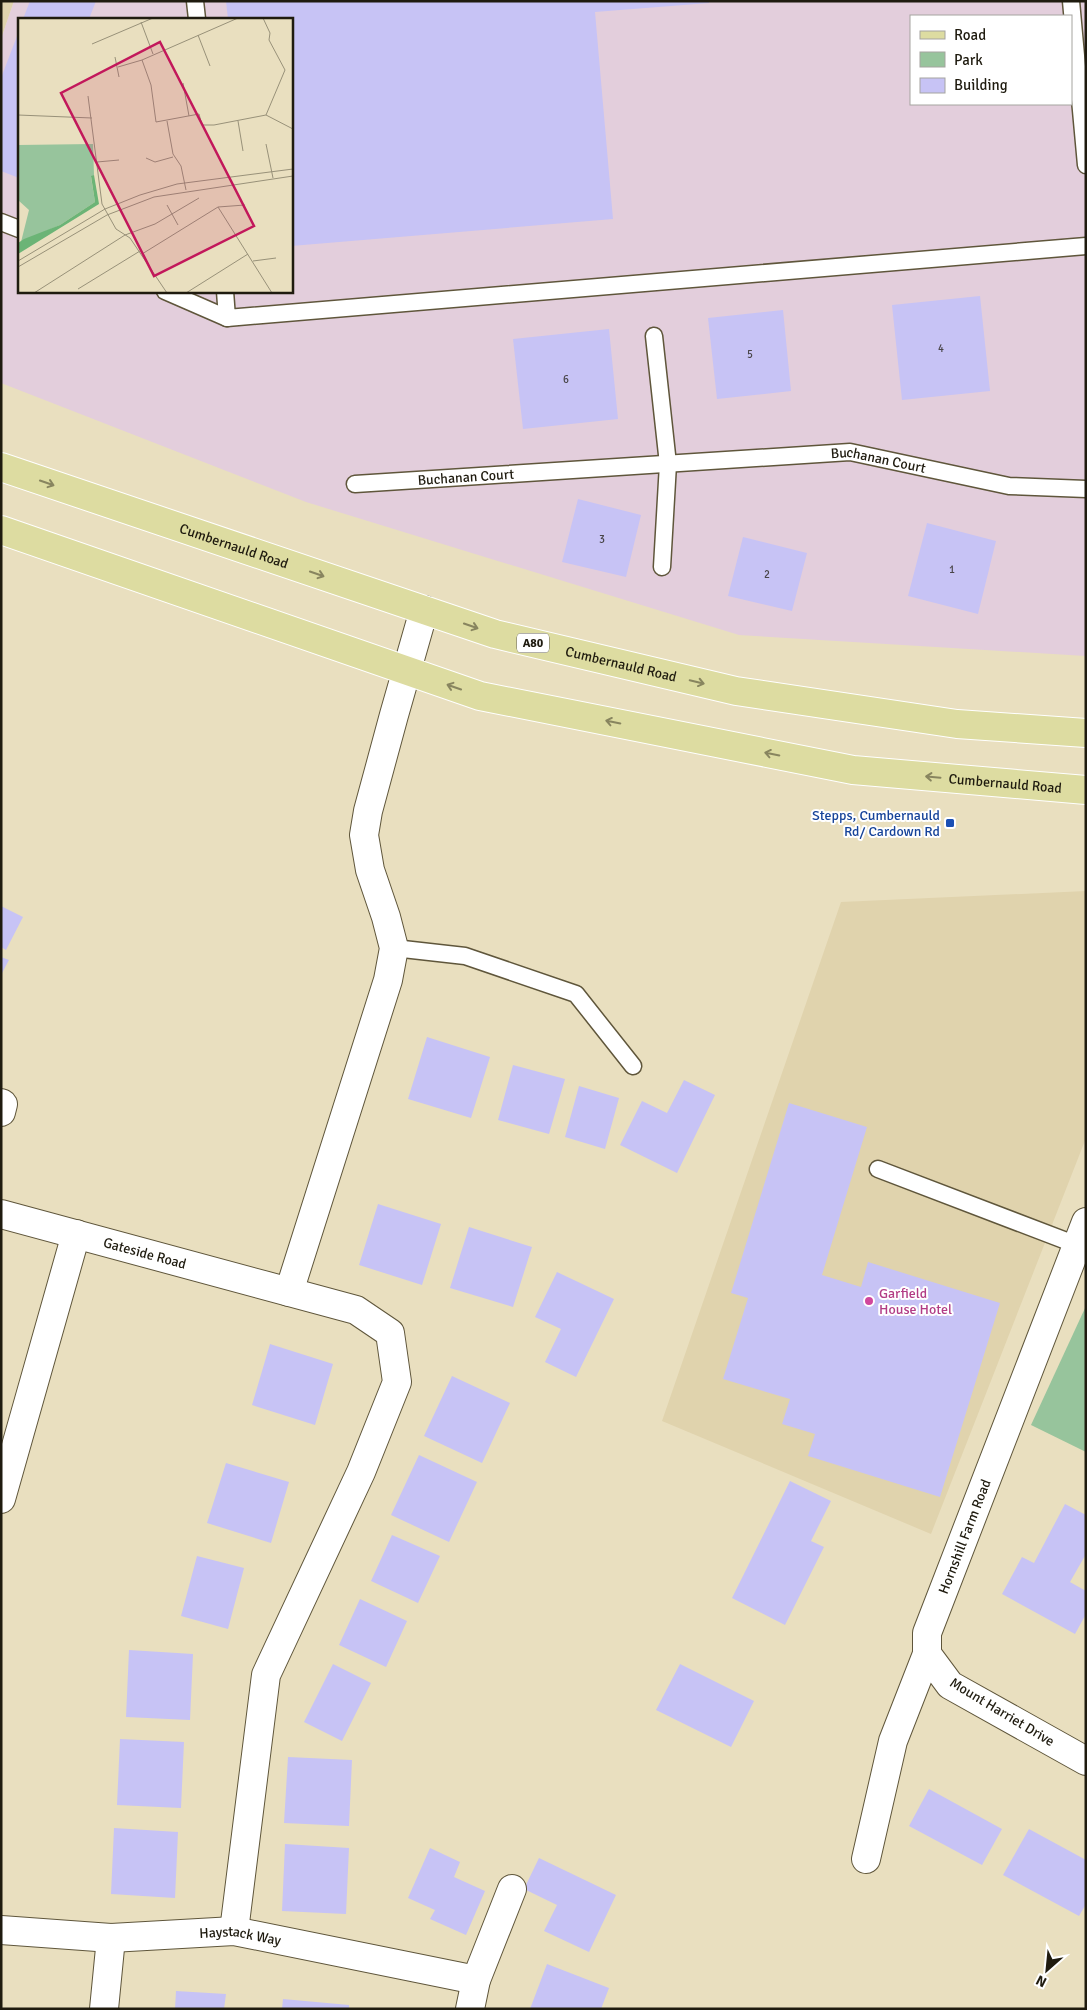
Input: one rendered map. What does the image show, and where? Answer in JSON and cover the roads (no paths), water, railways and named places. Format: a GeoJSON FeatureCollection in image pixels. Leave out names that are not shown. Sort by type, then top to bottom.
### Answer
{"type":"FeatureCollection","features":[{"type":"Feature","properties":{"kind":"main road","name":"Cumbernauld Road"},"geometry":{"type":"LineString","coordinates":[[1,466],[495,634],[736,691],[957,724],[1086,733]]}},
{"type":"Feature","properties":{"kind":"main road","name":"Cumbernauld Road"},"geometry":{"type":"LineString","coordinates":[[1,530],[480,696],[853,770],[1086,790]]}},
{"type":"Feature","properties":{"kind":"street"},"geometry":{"type":"LineString","coordinates":[[289,1292],[388,980],[394,948],[370,870],[364,835],[368,811],[424,610]]}},
{"type":"Feature","properties":{"kind":"street"},"geometry":{"type":"LineString","coordinates":[[1,1103],[3,1104],[1,1112]]}},
{"type":"Feature","properties":{"kind":"street","name":"Gateside Road"},"geometry":{"type":"LineString","coordinates":[[1,1214],[356,1310],[390,1333],[396,1382],[361,1472],[266,1675],[234,1931]]}},
{"type":"Feature","properties":{"kind":"street"},"geometry":{"type":"LineString","coordinates":[[1,1499],[76,1234]]}},
{"type":"Feature","properties":{"kind":"street","name":"Hornshill Farm Road"},"geometry":{"type":"LineString","coordinates":[[866,1858],[893,1741],[927,1654],[927,1633],[1081,1234]]}},
{"type":"Feature","properties":{"kind":"street","name":"Mount Harriet Drive"},"geometry":{"type":"LineString","coordinates":[[927,1654],[950,1685],[1086,1760]]}},
{"type":"Feature","properties":{"kind":"street"},"geometry":{"type":"LineString","coordinates":[[470,2009],[476,1980],[512,1889]]}},
{"type":"Feature","properties":{"kind":"street","name":"Haystack Way"},"geometry":{"type":"LineString","coordinates":[[1,1930],[111,1938],[234,1931],[476,1980]]}},
{"type":"Feature","properties":{"kind":"street"},"geometry":{"type":"LineString","coordinates":[[104,2009],[111,1938]]}},
{"type":"Feature","properties":{"kind":"lane"},"geometry":{"type":"LineString","coordinates":[[195,1],[197,18]]}},
{"type":"Feature","properties":{"kind":"lane"},"geometry":{"type":"LineString","coordinates":[[1071,1],[1086,165]]}},
{"type":"Feature","properties":{"kind":"lane"},"geometry":{"type":"LineString","coordinates":[[1,222],[18,229]]}},
{"type":"Feature","properties":{"kind":"lane"},"geometry":{"type":"LineString","coordinates":[[167,292],[227,318],[1086,246]]}},
{"type":"Feature","properties":{"kind":"lane"},"geometry":{"type":"LineString","coordinates":[[225,292],[227,318]]}},
{"type":"Feature","properties":{"kind":"lane"},"geometry":{"type":"LineString","coordinates":[[654,336],[668,464],[662,567]]}},
{"type":"Feature","properties":{"kind":"lane","name":"Buchanan Court"},"geometry":{"type":"LineString","coordinates":[[355,484],[850,452],[1009,486],[1086,488]]}},
{"type":"Feature","properties":{"kind":"lane"},"geometry":{"type":"LineString","coordinates":[[394,948],[465,956],[576,994],[633,1066]]}},
{"type":"Feature","properties":{"kind":"lane"},"geometry":{"type":"LineString","coordinates":[[878,1169],[1081,1234]]}},
{"type":"Feature","properties":{"kind":"place","name":"Stepps, Cumbernauld Rd/ Cardown Rd"},"geometry":{"type":"Point","coordinates":[950,823]}},
{"type":"Feature","properties":{"kind":"place","name":"Garfield House Hotel"},"geometry":{"type":"Point","coordinates":[869,1301]}}]}
